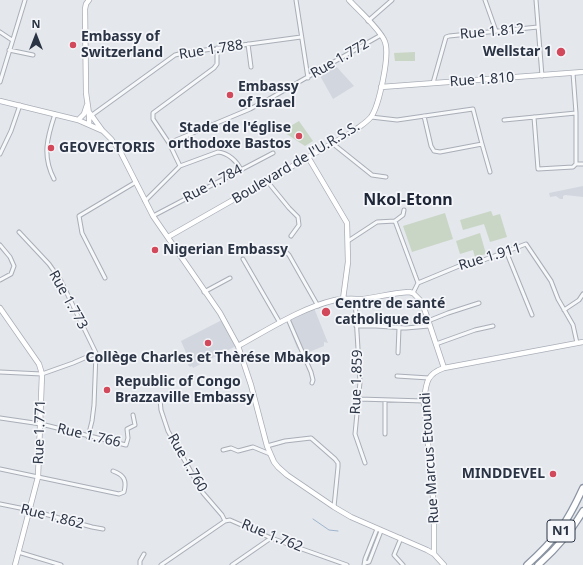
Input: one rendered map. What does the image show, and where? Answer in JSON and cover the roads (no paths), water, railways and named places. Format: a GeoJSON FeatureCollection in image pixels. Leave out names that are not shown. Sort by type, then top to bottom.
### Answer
{"type":"FeatureCollection","features":[{"type":"Feature","properties":{"kind":"highway","name":"N1"},"geometry":{"type":"LineString","coordinates":[[527,565],[558,535],[570,517],[583,488]]}},
{"type":"Feature","properties":{"kind":"highway","name":"N1"},"geometry":{"type":"LineString","coordinates":[[538,565],[564,540],[574,527],[583,511]]}},
{"type":"Feature","properties":{"kind":"street"},"geometry":{"type":"LineString","coordinates":[[0,82],[12,40],[26,0]]}},
{"type":"Feature","properties":{"kind":"street"},"geometry":{"type":"LineString","coordinates":[[89,0],[85,9],[87,105],[90,113],[121,153],[153,216],[223,318],[238,346],[251,385],[267,446],[278,467],[287,475],[334,507],[379,530],[419,546],[434,554],[444,565]]}},
{"type":"Feature","properties":{"kind":"street"},"geometry":{"type":"LineString","coordinates":[[296,0],[308,78]]}},
{"type":"Feature","properties":{"kind":"street","name":"Boulevard de l'U.R.S.S."},"geometry":{"type":"LineString","coordinates":[[168,237],[354,131],[371,117],[381,87],[387,58],[386,43],[381,35],[348,0]]}},
{"type":"Feature","properties":{"kind":"street"},"geometry":{"type":"LineString","coordinates":[[368,21],[392,0]]}},
{"type":"Feature","properties":{"kind":"street"},"geometry":{"type":"LineString","coordinates":[[485,0],[496,31]]}},
{"type":"Feature","properties":{"kind":"street"},"geometry":{"type":"LineString","coordinates":[[536,0],[542,76]]}},
{"type":"Feature","properties":{"kind":"street","name":"Rue 1.812"},"geometry":{"type":"LineString","coordinates":[[434,83],[446,37],[538,27]]}},
{"type":"Feature","properties":{"kind":"street"},"geometry":{"type":"LineString","coordinates":[[0,32],[12,40]]}},
{"type":"Feature","properties":{"kind":"street","name":"Rue 1.772"},"geometry":{"type":"LineString","coordinates":[[169,143],[250,109],[308,78],[381,35]]}},
{"type":"Feature","properties":{"kind":"street","name":"Rue 1.788"},"geometry":{"type":"LineString","coordinates":[[90,113],[175,55],[301,37]]}},
{"type":"Feature","properties":{"kind":"street"},"geometry":{"type":"LineString","coordinates":[[248,44],[251,67]]}},
{"type":"Feature","properties":{"kind":"street"},"geometry":{"type":"LineString","coordinates":[[180,166],[169,143],[153,119],[153,113],[214,68],[217,64],[217,48]]}},
{"type":"Feature","properties":{"kind":"street"},"geometry":{"type":"LineString","coordinates":[[9,50],[33,55]]}},
{"type":"Feature","properties":{"kind":"street","name":"Rue 1.810"},"geometry":{"type":"LineString","coordinates":[[381,87],[583,72]]}},
{"type":"Feature","properties":{"kind":"street"},"geometry":{"type":"LineString","coordinates":[[573,73],[576,113],[576,164]]}},
{"type":"Feature","properties":{"kind":"street"},"geometry":{"type":"LineString","coordinates":[[0,101],[78,120],[103,131]]}},
{"type":"Feature","properties":{"kind":"street"},"geometry":{"type":"LineString","coordinates":[[0,154],[11,131],[20,105]]}},
{"type":"Feature","properties":{"kind":"street"},"geometry":{"type":"LineString","coordinates":[[78,120],[84,114],[87,105]]}},
{"type":"Feature","properties":{"kind":"street"},"geometry":{"type":"LineString","coordinates":[[371,117],[397,120],[473,109],[490,172]]}},
{"type":"Feature","properties":{"kind":"street"},"geometry":{"type":"LineString","coordinates":[[89,124],[90,113]]}},
{"type":"Feature","properties":{"kind":"street"},"geometry":{"type":"LineString","coordinates":[[504,120],[576,113]]}},
{"type":"Feature","properties":{"kind":"street"},"geometry":{"type":"LineString","coordinates":[[54,180],[48,164],[46,145],[55,114]]}},
{"type":"Feature","properties":{"kind":"street"},"geometry":{"type":"LineString","coordinates":[[424,116],[431,146],[434,151],[440,152],[482,144]]}},
{"type":"Feature","properties":{"kind":"street"},"geometry":{"type":"LineString","coordinates":[[534,117],[538,169],[573,167],[576,164],[583,164]]}},
{"type":"Feature","properties":{"kind":"street"},"geometry":{"type":"LineString","coordinates":[[332,143],[372,175],[386,177]]}},
{"type":"Feature","properties":{"kind":"street"},"geometry":{"type":"LineString","coordinates":[[145,201],[180,166],[218,152],[221,152],[235,160],[241,170]]}},
{"type":"Feature","properties":{"kind":"street","name":"Rue 1.784"},"geometry":{"type":"LineString","coordinates":[[153,216],[273,153]]}},
{"type":"Feature","properties":{"kind":"street"},"geometry":{"type":"LineString","coordinates":[[308,157],[347,224],[347,276],[343,298]]}},
{"type":"Feature","properties":{"kind":"street"},"geometry":{"type":"LineString","coordinates":[[267,181],[298,217],[299,225],[291,236]]}},
{"type":"Feature","properties":{"kind":"street"},"geometry":{"type":"LineString","coordinates":[[105,278],[82,233],[79,216],[136,182]]}},
{"type":"Feature","properties":{"kind":"street"},"geometry":{"type":"LineString","coordinates":[[348,241],[377,222],[395,221],[403,215],[404,210]]}},
{"type":"Feature","properties":{"kind":"street"},"geometry":{"type":"LineString","coordinates":[[395,221],[418,283],[413,293]]}},
{"type":"Feature","properties":{"kind":"street","name":"Rue 1.773"},"geometry":{"type":"LineString","coordinates":[[19,232],[49,264],[61,281],[96,353],[94,405],[88,437]]}},
{"type":"Feature","properties":{"kind":"street","name":"Rue 1.911"},"geometry":{"type":"LineString","coordinates":[[418,283],[459,266],[481,261],[526,244],[551,281],[564,310],[573,325],[577,343]]}},
{"type":"Feature","properties":{"kind":"street"},"geometry":{"type":"LineString","coordinates":[[0,245],[10,257],[14,266],[11,274],[0,280]]}},
{"type":"Feature","properties":{"kind":"street"},"geometry":{"type":"LineString","coordinates":[[277,248],[287,253],[318,306]]}},
{"type":"Feature","properties":{"kind":"street"},"geometry":{"type":"LineString","coordinates":[[506,252],[532,315]]}},
{"type":"Feature","properties":{"kind":"street"},"geometry":{"type":"LineString","coordinates":[[243,259],[280,323]]}},
{"type":"Feature","properties":{"kind":"street"},"geometry":{"type":"LineString","coordinates":[[204,292],[230,278]]}},
{"type":"Feature","properties":{"kind":"street"},"geometry":{"type":"LineString","coordinates":[[238,346],[288,319],[318,306],[343,298],[355,299],[402,292],[413,293],[422,302],[444,368]]}},
{"type":"Feature","properties":{"kind":"street"},"geometry":{"type":"LineString","coordinates":[[564,310],[579,300],[583,294]]}},
{"type":"Feature","properties":{"kind":"street","name":"Rue 1.859"},"geometry":{"type":"LineString","coordinates":[[355,299],[359,365],[359,399],[355,434],[365,463]]}},
{"type":"Feature","properties":{"kind":"street"},"geometry":{"type":"LineString","coordinates":[[356,326],[406,328],[429,324],[448,313],[480,303]]}},
{"type":"Feature","properties":{"kind":"street","name":"Rue 1.771"},"geometry":{"type":"LineString","coordinates":[[0,308],[40,364],[42,374],[38,478],[15,565]]}},
{"type":"Feature","properties":{"kind":"street"},"geometry":{"type":"LineString","coordinates":[[288,319],[311,372],[313,380],[312,383]]}},
{"type":"Feature","properties":{"kind":"street"},"geometry":{"type":"LineString","coordinates":[[436,344],[474,330],[493,326]]}},
{"type":"Feature","properties":{"kind":"street"},"geometry":{"type":"LineString","coordinates":[[398,353],[399,328]]}},
{"type":"Feature","properties":{"kind":"street","name":"Rue Marcus Etoundi"},"geometry":{"type":"LineString","coordinates":[[434,554],[434,508],[424,401],[425,386],[429,378],[435,372],[444,368],[583,342]]}},
{"type":"Feature","properties":{"kind":"street"},"geometry":{"type":"LineString","coordinates":[[0,372],[42,374],[96,353]]}},
{"type":"Feature","properties":{"kind":"street"},"geometry":{"type":"LineString","coordinates":[[397,376],[429,378]]}},
{"type":"Feature","properties":{"kind":"street","name":"Rue 1.760"},"geometry":{"type":"LineString","coordinates":[[160,399],[165,423],[175,444],[203,493],[222,515],[225,521]]}},
{"type":"Feature","properties":{"kind":"street"},"geometry":{"type":"LineString","coordinates":[[359,399],[424,401]]}},
{"type":"Feature","properties":{"kind":"street"},"geometry":{"type":"LineString","coordinates":[[385,400],[385,434]]}},
{"type":"Feature","properties":{"kind":"street","name":"Rue 1.766"},"geometry":{"type":"LineString","coordinates":[[0,418],[40,424],[88,437],[126,445],[128,438],[127,429],[135,425],[133,415]]}},
{"type":"Feature","properties":{"kind":"street"},"geometry":{"type":"LineString","coordinates":[[267,446],[285,441],[307,438],[315,440],[338,463],[334,507]]}},
{"type":"Feature","properties":{"kind":"street"},"geometry":{"type":"LineString","coordinates":[[223,450],[231,448],[238,451],[253,447],[270,454]]}},
{"type":"Feature","properties":{"kind":"street"},"geometry":{"type":"LineString","coordinates":[[0,469],[119,494],[124,492],[125,480],[121,474],[114,470]]}},
{"type":"Feature","properties":{"kind":"street","name":"Rue 1.862"},"geometry":{"type":"LineString","coordinates":[[0,504],[30,510],[103,529]]}},
{"type":"Feature","properties":{"kind":"street","name":"Rue 1.762"},"geometry":{"type":"LineString","coordinates":[[161,565],[225,521],[232,520],[271,538],[347,565]]}},
{"type":"Feature","properties":{"kind":"street"},"geometry":{"type":"LineString","coordinates":[[364,564],[379,530]]}},
{"type":"Feature","properties":{"kind":"street"},"geometry":{"type":"LineString","coordinates":[[232,565],[271,538]]}},
{"type":"Feature","properties":{"kind":"street"},"geometry":{"type":"LineString","coordinates":[[400,538],[394,555],[403,565]]}},
{"type":"Feature","properties":{"kind":"street"},"geometry":{"type":"LineString","coordinates":[[18,552],[61,565]]}},
{"type":"Feature","properties":{"kind":"street"},"geometry":{"type":"LineString","coordinates":[[140,565],[140,561],[144,554]]}},
{"type":"Feature","properties":{"kind":"street"},"geometry":{"type":"LineString","coordinates":[[438,558],[439,565]]}},
{"type":"Feature","properties":{"kind":"waterway"},"geometry":{"type":"LineString","coordinates":[[313,519],[329,530],[338,531]]}},
{"type":"Feature","properties":{"kind":"place","name":"Embassy of Switzerland"},"geometry":{"type":"Point","coordinates":[73,45]}},
{"type":"Feature","properties":{"kind":"place","name":"Wellstar 1"},"geometry":{"type":"Point","coordinates":[561,52]}},
{"type":"Feature","properties":{"kind":"place","name":"Embassy of Israel"},"geometry":{"type":"Point","coordinates":[230,95]}},
{"type":"Feature","properties":{"kind":"place","name":"Stade de l'église orthodoxe Bastos"},"geometry":{"type":"Point","coordinates":[299,136]}},
{"type":"Feature","properties":{"kind":"place","name":"GEOVECTORIS"},"geometry":{"type":"Point","coordinates":[51,148]}},
{"type":"Feature","properties":{"kind":"place","name":"Nigerian Embassy"},"geometry":{"type":"Point","coordinates":[155,250]}},
{"type":"Feature","properties":{"kind":"place","name":"Centre de santé catholique de"},"geometry":{"type":"Point","coordinates":[326,312]}},
{"type":"Feature","properties":{"kind":"place","name":"Collège Charles et Thèrése Mbakop"},"geometry":{"type":"Point","coordinates":[208,343]}},
{"type":"Feature","properties":{"kind":"place","name":"Republic of Congo Brazzaville Embassy"},"geometry":{"type":"Point","coordinates":[107,390]}},
{"type":"Feature","properties":{"kind":"place","name":"MINDDEVEL"},"geometry":{"type":"Point","coordinates":[553,474]}},
{"type":"Feature","properties":{"kind":"district","name":"Nkol-Etonn"},"geometry":{"type":"Point","coordinates":[408,200]}}]}
